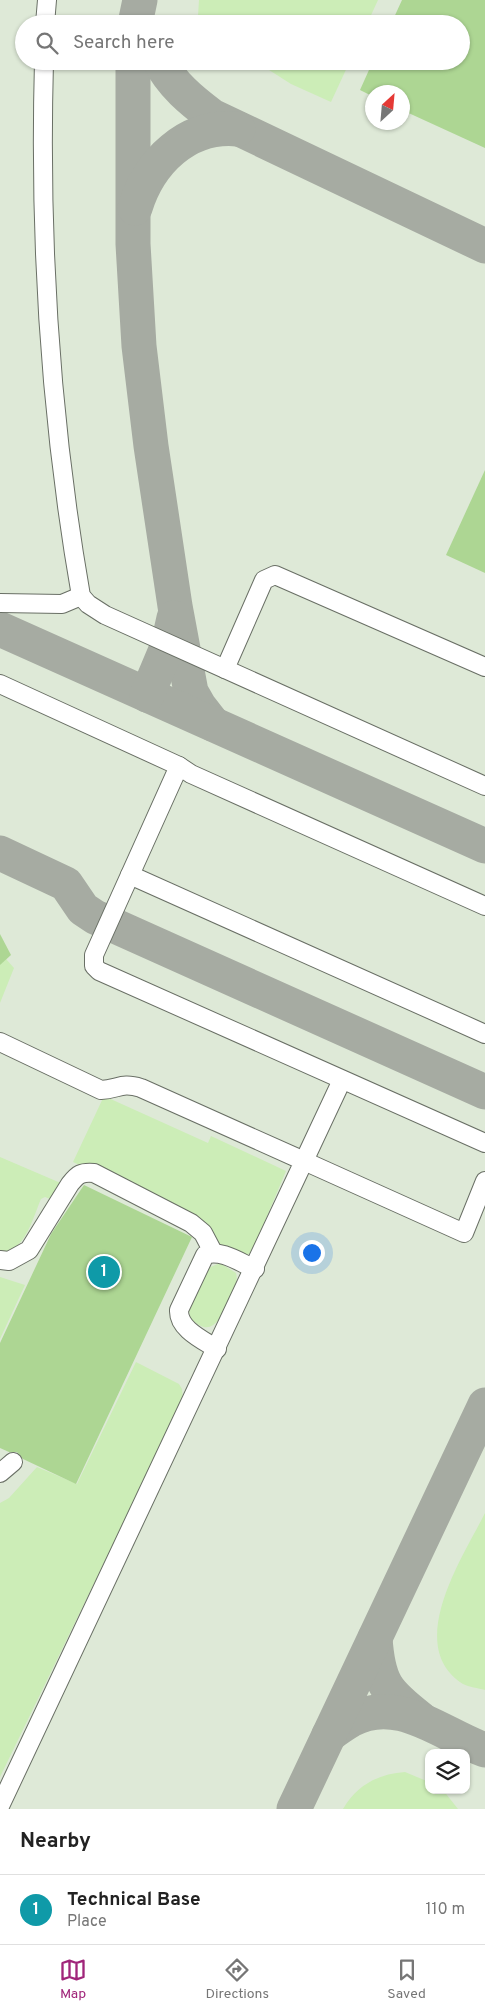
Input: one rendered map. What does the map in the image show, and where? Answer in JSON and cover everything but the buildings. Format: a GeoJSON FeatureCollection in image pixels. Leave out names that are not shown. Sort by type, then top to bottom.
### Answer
{"type":"FeatureCollection","features":[{"type":"Feature","properties":{"kind":"lane"},"geometry":{"type":"LineString","coordinates":[[46,15],[47,0]]}},
{"type":"Feature","properties":{"kind":"lane"},"geometry":{"type":"LineString","coordinates":[[44,70],[42,149],[45,286],[58,447],[81,596],[88,604],[106,616],[485,786]]}},
{"type":"Feature","properties":{"kind":"lane"},"geometry":{"type":"LineString","coordinates":[[224,670],[264,580],[275,575],[485,667]]}},
{"type":"Feature","properties":{"kind":"lane"},"geometry":{"type":"LineString","coordinates":[[0,604],[62,604],[81,596]]}},
{"type":"Feature","properties":{"kind":"lane"},"geometry":{"type":"LineString","coordinates":[[0,684],[179,766],[191,774],[485,906]]}},
{"type":"Feature","properties":{"kind":"lane"},"geometry":{"type":"LineString","coordinates":[[179,766],[94,955],[94,966],[99,971],[485,1143]]}},
{"type":"Feature","properties":{"kind":"lane"},"geometry":{"type":"LineString","coordinates":[[130,875],[485,1034]]}},
{"type":"Feature","properties":{"kind":"lane"},"geometry":{"type":"LineString","coordinates":[[0,1042],[101,1090],[127,1084],[141,1088],[464,1233],[485,1181]]}},
{"type":"Feature","properties":{"kind":"lane"},"geometry":{"type":"LineString","coordinates":[[0,1806],[217,1349],[342,1080]]}},
{"type":"Feature","properties":{"kind":"lane"},"geometry":{"type":"LineString","coordinates":[[0,1260],[9,1261],[29,1250],[77,1174],[84,1172],[94,1173],[192,1223],[204,1233],[213,1252]]}},
{"type":"Feature","properties":{"kind":"lane"},"geometry":{"type":"LineString","coordinates":[[217,1349],[185,1327],[179,1318],[179,1310],[205,1255],[213,1252],[255,1268]]}},
{"type":"Feature","properties":{"kind":"shaded area"},"geometry":{"type":"Polygon","coordinates":[[[0,0],[485,0],[485,1809],[0,1809],[0,0]]]}},
{"type":"Feature","properties":{"kind":"green space"},"geometry":{"type":"Polygon","coordinates":[[[199,0],[378,0],[371,15],[198,15],[199,0]]]}},
{"type":"Feature","properties":{"kind":"green space"},"geometry":{"type":"Polygon","coordinates":[[[269,70],[346,70],[331,102],[291,84],[269,70]]]}},
{"type":"Feature","properties":{"kind":"green space"},"geometry":{"type":"Polygon","coordinates":[[[6,959],[14,968],[0,1003],[0,963],[6,959]]]}},
{"type":"Feature","properties":{"kind":"green space"},"geometry":{"type":"Polygon","coordinates":[[[104,1096],[208,1143],[211,1136],[286,1171],[252,1252],[247,1255],[234,1254],[221,1248],[201,1223],[73,1162],[104,1096]]]}},
{"type":"Feature","properties":{"kind":"green space"},"geometry":{"type":"Polygon","coordinates":[[[0,1157],[63,1184],[55,1201],[45,1197],[41,1199],[22,1241],[9,1251],[0,1253],[0,1157]]]}},
{"type":"Feature","properties":{"kind":"green space"},"geometry":{"type":"Polygon","coordinates":[[[220,1263],[236,1273],[236,1285],[221,1317],[213,1325],[203,1327],[190,1318],[189,1308],[206,1269],[220,1263]]]}},
{"type":"Feature","properties":{"kind":"green space"},"geometry":{"type":"Polygon","coordinates":[[[0,1277],[25,1285],[0,1339],[0,1277]]]}},
{"type":"Feature","properties":{"kind":"green space"},"geometry":{"type":"Polygon","coordinates":[[[136,1362],[179,1384],[182,1389],[183,1400],[0,1777],[0,1503],[9,1498],[37,1467],[77,1484],[136,1362]]]}},
{"type":"Feature","properties":{"kind":"green space"},"geometry":{"type":"Polygon","coordinates":[[[485,1513],[485,1690],[463,1684],[446,1668],[438,1647],[438,1625],[443,1601],[453,1576],[485,1513]]]}},
{"type":"Feature","properties":{"kind":"green space"},"geometry":{"type":"Polygon","coordinates":[[[405,1772],[425,1780],[425,1794],[446,1794],[458,1809],[343,1809],[355,1793],[369,1782],[395,1773],[405,1772]]]}},
{"type":"Feature","properties":{"kind":"taxiway"},"geometry":{"type":"LineString","coordinates":[[137,15],[140,0]]}},
{"type":"Feature","properties":{"kind":"taxiway"},"geometry":{"type":"LineString","coordinates":[[133,70],[133,244],[139,346],[151,446],[175,606],[191,692],[213,724]]}},
{"type":"Feature","properties":{"kind":"taxiway"},"geometry":{"type":"LineString","coordinates":[[166,70],[176,85],[212,116],[485,246]]}},
{"type":"Feature","properties":{"kind":"taxiway"},"geometry":{"type":"LineString","coordinates":[[135,208],[141,191],[150,176],[160,161],[173,149],[202,133],[220,129],[238,129]]}},
{"type":"Feature","properties":{"kind":"taxiway"},"geometry":{"type":"LineString","coordinates":[[147,695],[168,645],[174,618]]}},
{"type":"Feature","properties":{"kind":"taxiway"},"geometry":{"type":"LineString","coordinates":[[0,629],[485,846]]}},
{"type":"Feature","properties":{"kind":"taxiway"},"geometry":{"type":"LineString","coordinates":[[0,853],[66,884],[83,909],[95,917],[485,1092]]}},
{"type":"Feature","properties":{"kind":"taxiway"},"geometry":{"type":"LineString","coordinates":[[294,1809],[485,1405]]}},
{"type":"Feature","properties":{"kind":"taxiway"},"geometry":{"type":"LineString","coordinates":[[375,1638],[379,1666],[386,1685],[399,1701],[421,1719]]}},
{"type":"Feature","properties":{"kind":"taxiway"},"geometry":{"type":"LineString","coordinates":[[329,1735],[342,1725],[368,1713],[386,1712],[403,1714],[420,1720],[485,1750]]}},
{"type":"Feature","properties":{"kind":"place","name":"Technical Base"},"geometry":{"type":"Point","coordinates":[104,1272]}}]}
